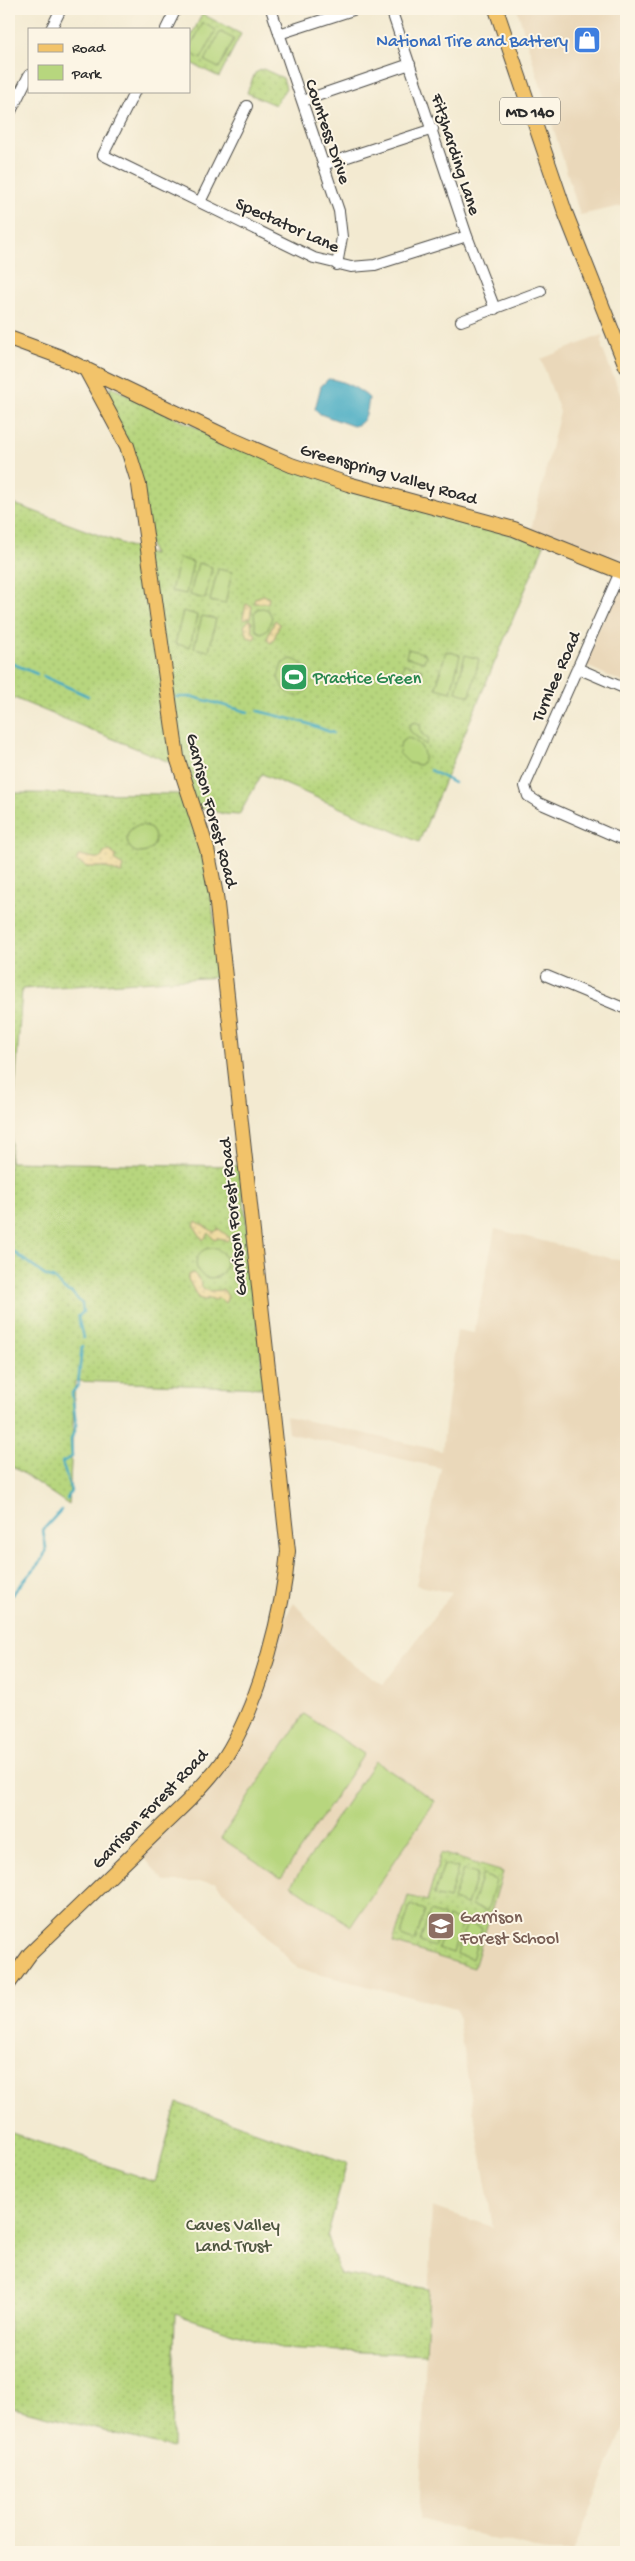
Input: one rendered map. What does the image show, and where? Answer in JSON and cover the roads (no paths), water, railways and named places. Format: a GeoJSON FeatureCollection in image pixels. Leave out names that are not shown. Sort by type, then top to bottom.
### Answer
{"type":"FeatureCollection","features":[{"type":"Feature","properties":{"kind":"main road","name":"MD 140"},"geometry":{"type":"LineString","coordinates":[[496,9],[565,212],[626,366]]}},
{"type":"Feature","properties":{"kind":"main road","name":"Greenspring Valley Road"},"geometry":{"type":"LineString","coordinates":[[9,338],[41,348],[292,465],[348,484],[514,529],[623,573]]}},
{"type":"Feature","properties":{"kind":"main road","name":"Garrison Forest Road"},"geometry":{"type":"LineString","coordinates":[[9,1984],[30,1954],[189,1800],[206,1782],[229,1750],[246,1718],[272,1638],[284,1588],[288,1551],[215,887],[207,849],[176,757],[139,485],[127,446],[85,368]]}},
{"type":"Feature","properties":{"kind":"street"},"geometry":{"type":"LineString","coordinates":[[52,28],[61,9]]}},
{"type":"Feature","properties":{"kind":"street"},"geometry":{"type":"LineString","coordinates":[[166,28],[176,9]]}},
{"type":"Feature","properties":{"kind":"street","name":"Countess Drive"},"geometry":{"type":"LineString","coordinates":[[271,9],[341,222],[341,246],[338,265]]}},
{"type":"Feature","properties":{"kind":"street"},"geometry":{"type":"LineString","coordinates":[[279,34],[356,9]]}},
{"type":"Feature","properties":{"kind":"street","name":"Fitzharding Lane"},"geometry":{"type":"LineString","coordinates":[[391,9],[467,236],[495,309]]}},
{"type":"Feature","properties":{"kind":"street"},"geometry":{"type":"LineString","coordinates":[[302,101],[410,64]]}},
{"type":"Feature","properties":{"kind":"street"},"geometry":{"type":"LineString","coordinates":[[9,115],[28,76]]}},
{"type":"Feature","properties":{"kind":"street","name":"Spectator Lane"},"geometry":{"type":"LineString","coordinates":[[134,92],[103,155],[314,258],[351,268],[375,266],[467,236]]}},
{"type":"Feature","properties":{"kind":"street"},"geometry":{"type":"LineString","coordinates":[[200,202],[247,106]]}},
{"type":"Feature","properties":{"kind":"street"},"geometry":{"type":"LineString","coordinates":[[323,165],[432,129]]}},
{"type":"Feature","properties":{"kind":"street"},"geometry":{"type":"LineString","coordinates":[[461,321],[541,291]]}},
{"type":"Feature","properties":{"kind":"street","name":"Turnlee Road"},"geometry":{"type":"LineString","coordinates":[[623,573],[526,780],[526,794],[539,803],[626,841]]}},
{"type":"Feature","properties":{"kind":"street"},"geometry":{"type":"LineString","coordinates":[[577,668],[626,689]]}},
{"type":"Feature","properties":{"kind":"street"},"geometry":{"type":"LineString","coordinates":[[547,976],[626,1009]]}},
{"type":"Feature","properties":{"kind":"water"},"geometry":{"type":"Polygon","coordinates":[[[328,379],[350,385],[369,398],[366,416],[358,425],[353,426],[320,414],[315,409],[321,386],[328,379]]]}},
{"type":"Feature","properties":{"kind":"waterway"},"geometry":{"type":"LineString","coordinates":[[9,662],[37,674]]}},
{"type":"Feature","properties":{"kind":"waterway"},"geometry":{"type":"LineString","coordinates":[[43,676],[88,696]]}},
{"type":"Feature","properties":{"kind":"waterway"},"geometry":{"type":"LineString","coordinates":[[176,697],[193,697],[248,712]]}},
{"type":"Feature","properties":{"kind":"waterway"},"geometry":{"type":"LineString","coordinates":[[258,711],[303,722],[333,733]]}},
{"type":"Feature","properties":{"kind":"waterway"},"geometry":{"type":"LineString","coordinates":[[430,770],[454,783]]}},
{"type":"Feature","properties":{"kind":"waterway"},"geometry":{"type":"LineString","coordinates":[[9,1248],[44,1275],[54,1279],[65,1290],[72,1293],[82,1304],[83,1312],[78,1317],[83,1338]]}},
{"type":"Feature","properties":{"kind":"waterway"},"geometry":{"type":"LineString","coordinates":[[67,1499],[71,1491],[62,1462],[72,1457],[71,1440],[76,1425],[72,1393],[78,1385],[82,1346]]}},
{"type":"Feature","properties":{"kind":"waterway"},"geometry":{"type":"LineString","coordinates":[[9,1598],[43,1559],[46,1548],[43,1530],[61,1510]]}},
{"type":"Feature","properties":{"kind":"place","name":"National Tire and Battery"},"geometry":{"type":"Point","coordinates":[587,40]}},
{"type":"Feature","properties":{"kind":"place","name":"Practice Green"},"geometry":{"type":"Point","coordinates":[294,677]}},
{"type":"Feature","properties":{"kind":"place","name":"Garrison Forest School"},"geometry":{"type":"Point","coordinates":[441,1926]}},
{"type":"Feature","properties":{"kind":"park label","name":"Caves Valley Land Trust"},"geometry":{"type":"Point","coordinates":[233,2234]}}]}
